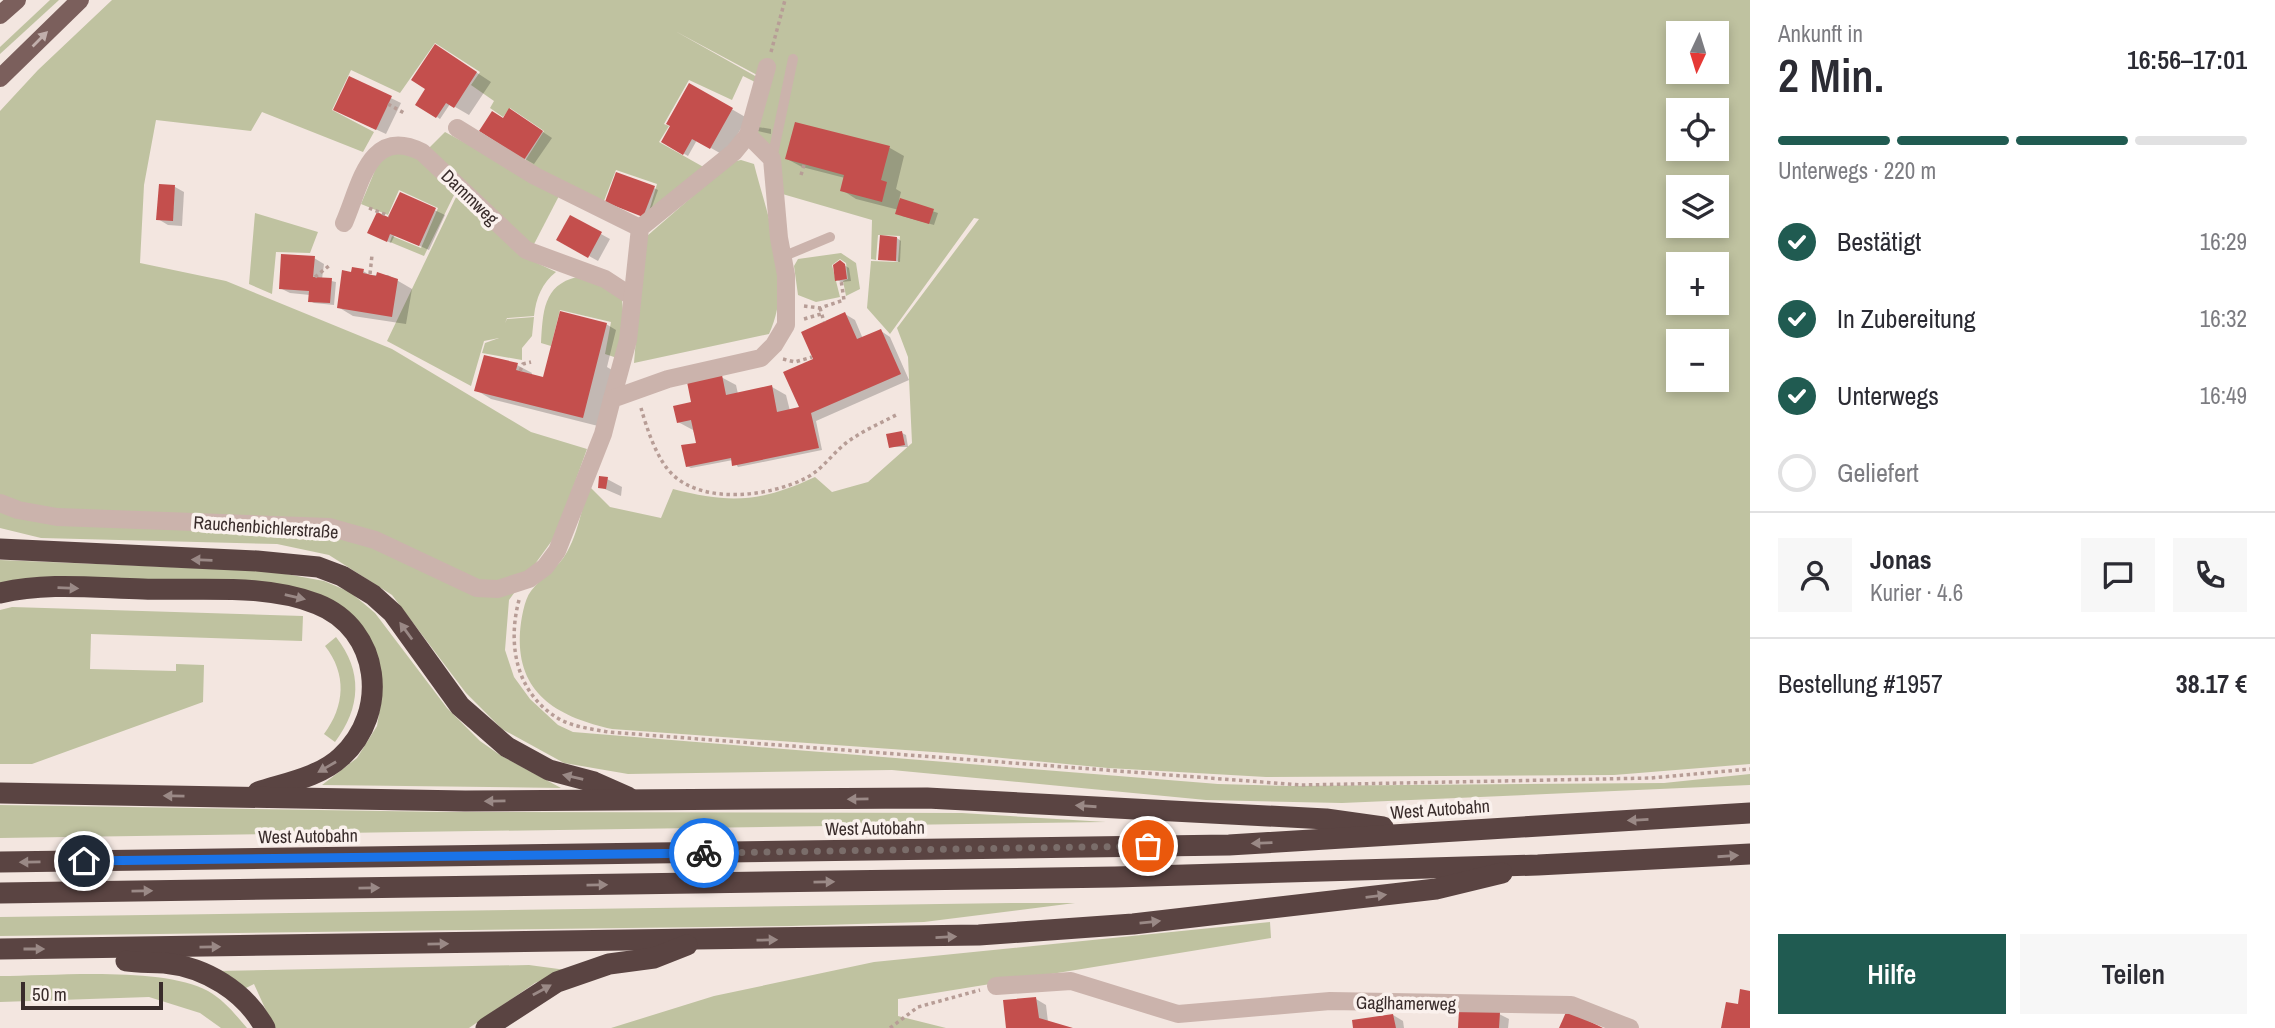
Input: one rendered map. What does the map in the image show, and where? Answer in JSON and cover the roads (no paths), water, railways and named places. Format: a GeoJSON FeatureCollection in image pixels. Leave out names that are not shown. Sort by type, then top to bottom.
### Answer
{"type":"FeatureCollection","features":[{"type":"Feature","properties":{"kind":"highway"},"geometry":{"type":"LineString","coordinates":[[0,550],[257,561],[318,567],[342,576],[373,595],[393,613],[460,706],[507,747],[549,770],[594,782],[636,801]]}},
{"type":"Feature","properties":{"kind":"highway"},"geometry":{"type":"LineString","coordinates":[[0,593],[51,587],[274,593],[320,605],[344,620],[359,637],[373,676],[372,706],[356,741],[341,758],[316,773],[242,798]]}},
{"type":"Feature","properties":{"kind":"highway"},"geometry":{"type":"LineString","coordinates":[[0,793],[636,801],[926,798],[1326,819],[1414,832]]}},
{"type":"Feature","properties":{"kind":"highway","name":"West Autobahn"},"geometry":{"type":"LineString","coordinates":[[0,862],[1229,845],[1750,813]]}},
{"type":"Feature","properties":{"kind":"highway"},"geometry":{"type":"LineString","coordinates":[[0,893],[989,880],[1538,865],[1750,854]]}},
{"type":"Feature","properties":{"kind":"highway"},"geometry":{"type":"LineString","coordinates":[[0,949],[927,937],[1133,924],[1436,889],[1538,865]]}},
{"type":"Feature","properties":{"kind":"highway"},"geometry":{"type":"LineString","coordinates":[[486,1028],[557,982],[609,964],[654,958],[699,941]]}},
{"type":"Feature","properties":{"kind":"highway"},"geometry":{"type":"LineString","coordinates":[[69,950],[130,962],[166,963],[205,974],[237,992],[265,1028]]}},
{"type":"Feature","properties":{"kind":"main road"},"geometry":{"type":"LineString","coordinates":[[0,15],[17,0]]}},
{"type":"Feature","properties":{"kind":"main road"},"geometry":{"type":"LineString","coordinates":[[0,78],[80,0]]}},
{"type":"Feature","properties":{"kind":"street"},"geometry":{"type":"LineString","coordinates":[[457,128],[535,176],[640,228],[734,152],[748,135],[767,67]]}},
{"type":"Feature","properties":{"kind":"street"},"geometry":{"type":"LineString","coordinates":[[612,399],[668,379],[761,358],[774,345],[786,325],[786,297],[772,159],[748,135]]}},
{"type":"Feature","properties":{"kind":"street","name":"Dammweg"},"geometry":{"type":"LineString","coordinates":[[344,223],[374,153],[388,145],[405,143],[422,152],[526,250],[605,279],[631,296]]}},
{"type":"Feature","properties":{"kind":"street","name":"Rauchenbichlerstraße"},"geometry":{"type":"LineString","coordinates":[[0,503],[18,510],[57,517],[329,527],[375,540],[477,588],[498,589],[529,579],[545,567],[557,551],[589,472],[628,340],[640,228]]}},
{"type":"Feature","properties":{"kind":"street","name":"Gaglhamerweg"},"geometry":{"type":"LineString","coordinates":[[996,986],[1071,981],[1180,1021],[1330,1001],[1571,1005],[1630,1028]]}},
{"type":"Feature","properties":{"kind":"lane"},"geometry":{"type":"LineString","coordinates":[[772,159],[793,59]]}},
{"type":"Feature","properties":{"kind":"lane"},"geometry":{"type":"LineString","coordinates":[[782,257],[830,237]]}}]}
